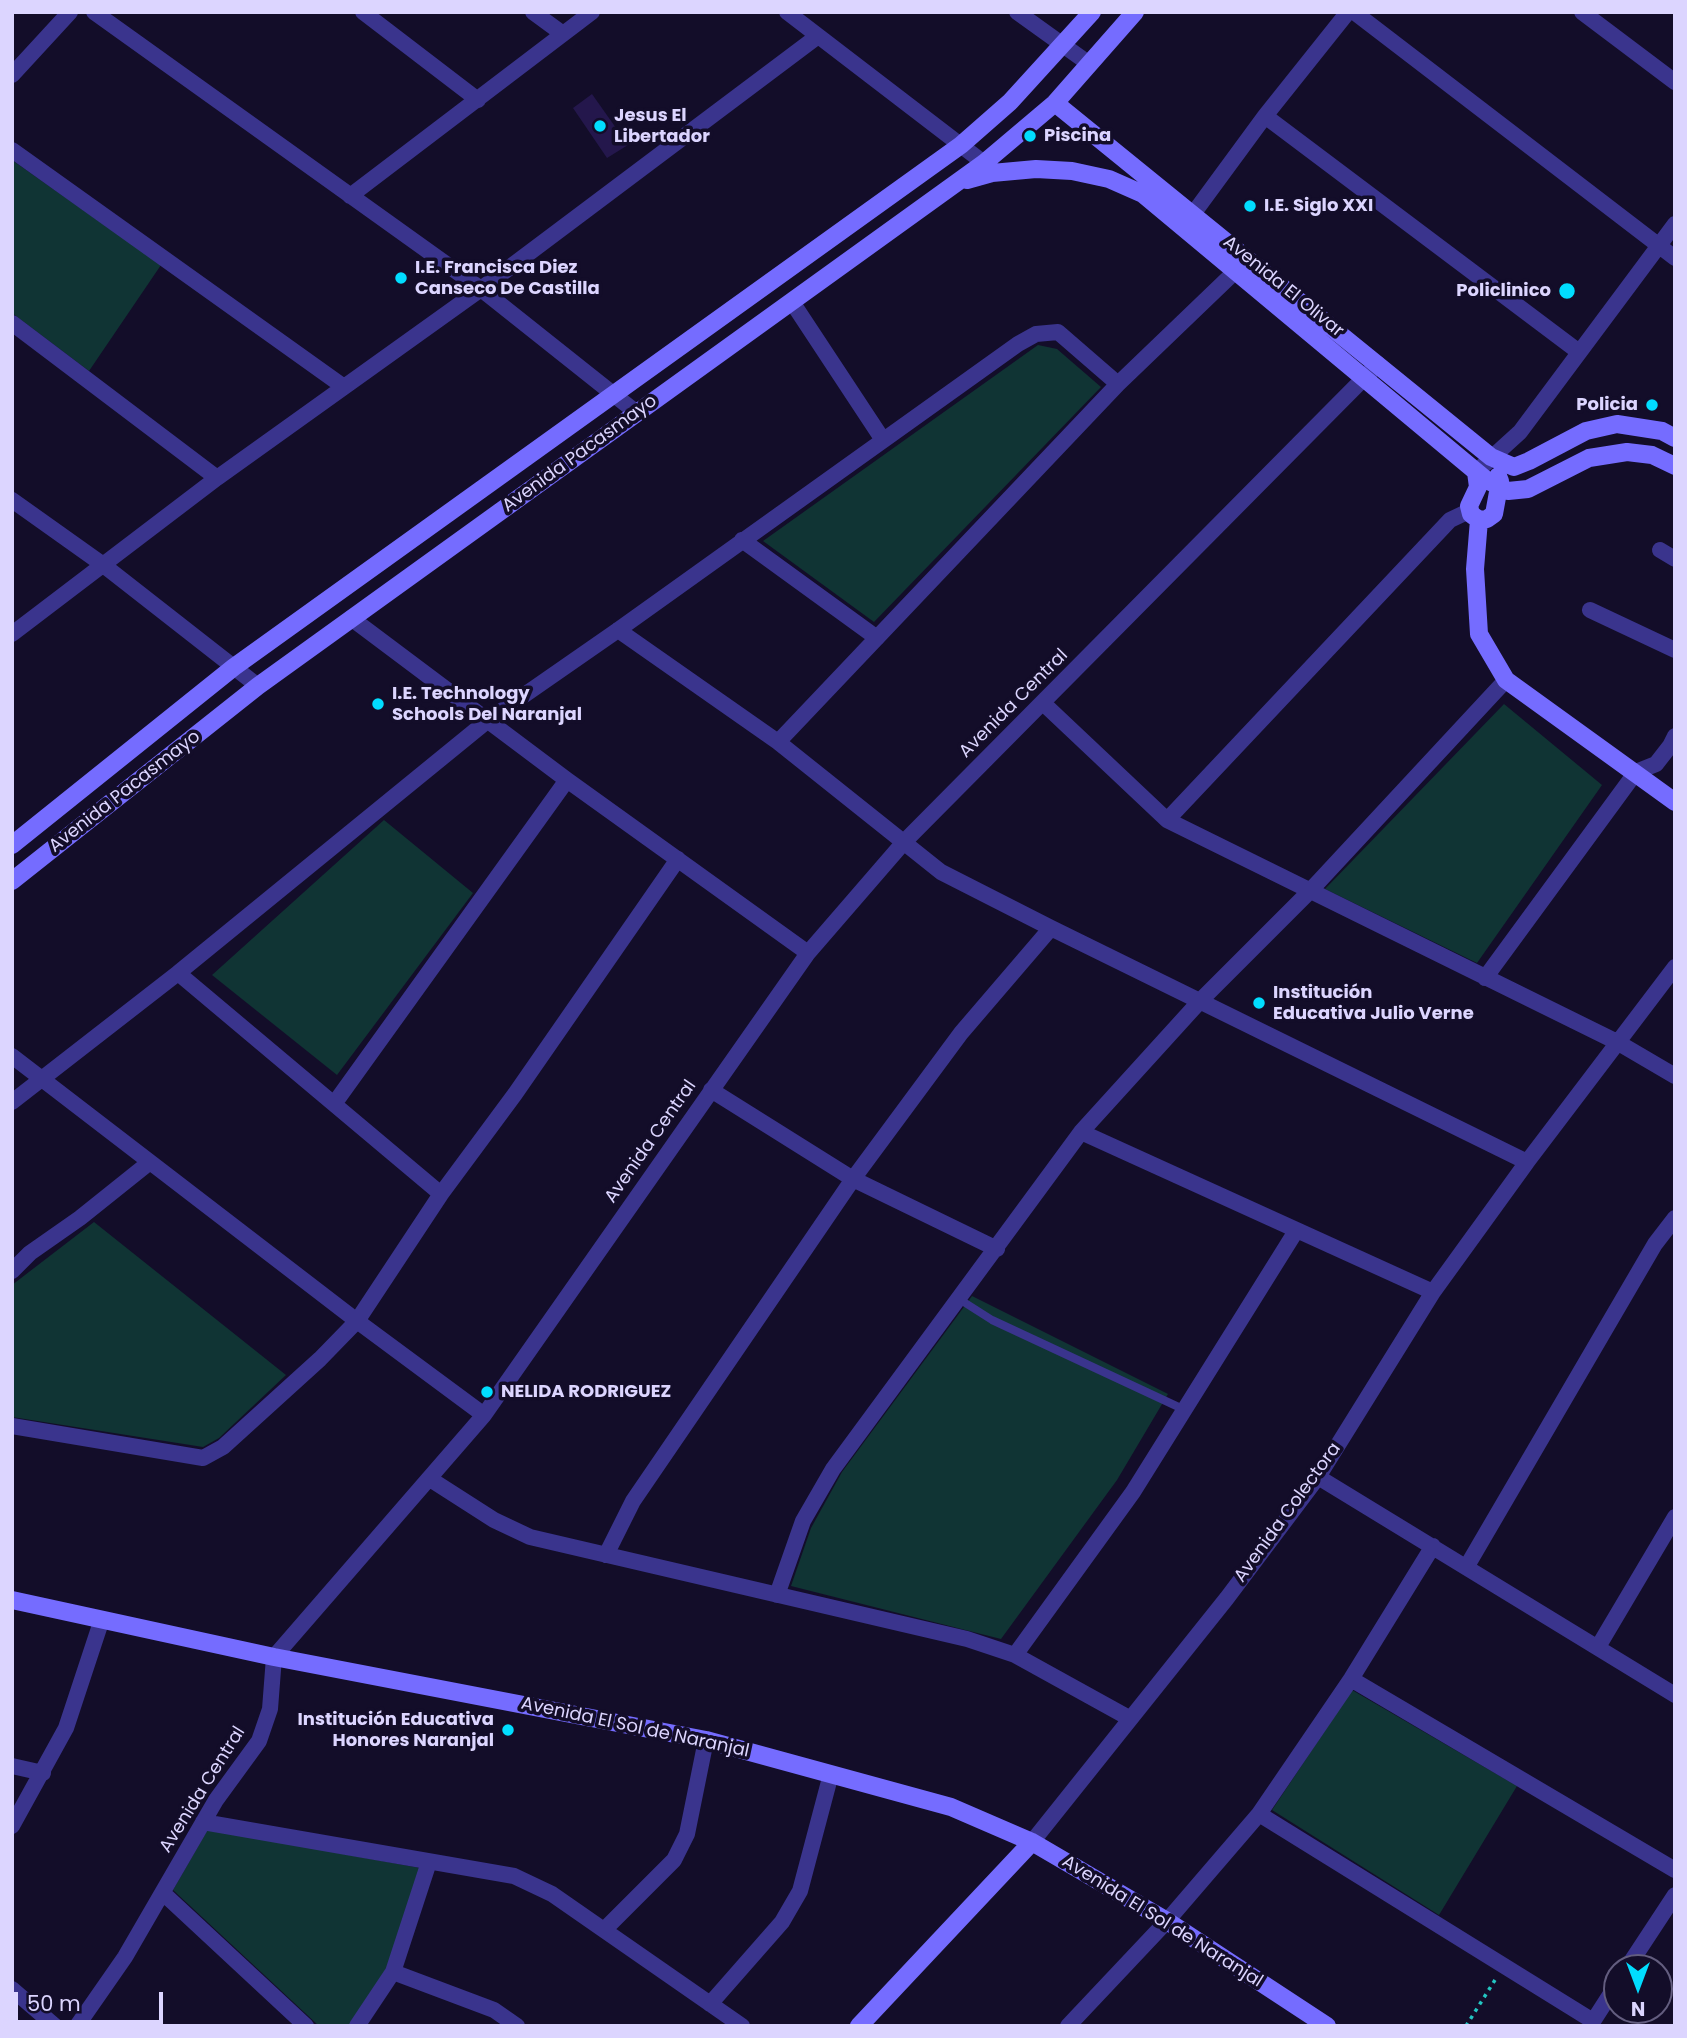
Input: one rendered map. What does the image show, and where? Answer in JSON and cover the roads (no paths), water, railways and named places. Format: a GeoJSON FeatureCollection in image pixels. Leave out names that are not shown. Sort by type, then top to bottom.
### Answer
{"type":"FeatureCollection","features":[{"type":"Feature","properties":{"kind":"street"},"geometry":{"type":"LineString","coordinates":[[12,75],[70,12]]}},
{"type":"Feature","properties":{"kind":"street"},"geometry":{"type":"LineString","coordinates":[[94,12],[481,289],[637,413]]}},
{"type":"Feature","properties":{"kind":"street"},"geometry":{"type":"LineString","coordinates":[[363,12],[478,100]]}},
{"type":"Feature","properties":{"kind":"street"},"geometry":{"type":"LineString","coordinates":[[533,12],[562,34]]}},
{"type":"Feature","properties":{"kind":"street"},"geometry":{"type":"LineString","coordinates":[[349,196],[592,12]]}},
{"type":"Feature","properties":{"kind":"street"},"geometry":{"type":"LineString","coordinates":[[787,12],[984,163]]}},
{"type":"Feature","properties":{"kind":"street"},"geometry":{"type":"LineString","coordinates":[[1017,12],[1088,63]]}},
{"type":"Feature","properties":{"kind":"street","name":"Avenida Pacasmayo"},"geometry":{"type":"LineString","coordinates":[[12,845],[234,667],[961,145],[1010,102],[1092,12]]}},
{"type":"Feature","properties":{"kind":"street","name":"Avenida Pacasmayo"},"geometry":{"type":"LineString","coordinates":[[12,881],[258,686],[984,163],[1055,103],[1135,12]]}},
{"type":"Feature","properties":{"kind":"street"},"geometry":{"type":"LineString","coordinates":[[1193,214],[1265,116],[1348,12]]}},
{"type":"Feature","properties":{"kind":"street"},"geometry":{"type":"LineString","coordinates":[[1354,12],[1675,258]]}},
{"type":"Feature","properties":{"kind":"street"},"geometry":{"type":"LineString","coordinates":[[1582,12],[1675,82]]}},
{"type":"Feature","properties":{"kind":"street"},"geometry":{"type":"LineString","coordinates":[[12,634],[102,564],[481,289],[818,36]]}},
{"type":"Feature","properties":{"kind":"street","name":"Avenida El Olivar"},"geometry":{"type":"LineString","coordinates":[[1055,103],[1193,214],[1242,265],[1378,364],[1491,457],[1514,467],[1586,431],[1617,424],[1662,431],[1675,438]]}},
{"type":"Feature","properties":{"kind":"street"},"geometry":{"type":"LineString","coordinates":[[1265,116],[1579,352]]}},
{"type":"Feature","properties":{"kind":"street"},"geometry":{"type":"LineString","coordinates":[[12,149],[344,387]]}},
{"type":"Feature","properties":{"kind":"street"},"geometry":{"type":"LineString","coordinates":[[953,185],[992,173],[1036,169],[1072,171],[1109,179],[1143,194],[1242,265],[1364,378],[1476,472],[1503,489],[1528,489],[1589,458],[1627,452],[1652,455],[1675,466]]}},
{"type":"Feature","properties":{"kind":"street"},"geometry":{"type":"LineString","coordinates":[[1476,472],[1520,432],[1675,224]]}},
{"type":"Feature","properties":{"kind":"street"},"geometry":{"type":"LineString","coordinates":[[778,742],[1118,384],[1242,265]]}},
{"type":"Feature","properties":{"kind":"street"},"geometry":{"type":"LineString","coordinates":[[792,302],[883,440]]}},
{"type":"Feature","properties":{"kind":"street"},"geometry":{"type":"LineString","coordinates":[[12,323],[218,478]]}},
{"type":"Feature","properties":{"kind":"street"},"geometry":{"type":"LineString","coordinates":[[12,1102],[178,973],[487,721],[1018,344],[1036,334],[1058,332],[1118,384]]}},
{"type":"Feature","properties":{"kind":"street","name":"Avenida Central"},"geometry":{"type":"LineString","coordinates":[[77,2026],[125,1957],[216,1800],[259,1741],[270,1709],[274,1657],[484,1415],[808,953],[904,842],[1378,364]]}},
{"type":"Feature","properties":{"kind":"street"},"geometry":{"type":"LineString","coordinates":[[1474,508],[1491,517],[1503,489],[1491,457]]}},
{"type":"Feature","properties":{"kind":"street"},"geometry":{"type":"LineString","coordinates":[[1476,472],[1479,480],[1474,508],[1479,634],[1506,680],[1675,802]]}},
{"type":"Feature","properties":{"kind":"street"},"geometry":{"type":"LineString","coordinates":[[12,500],[102,564],[258,686]]}},
{"type":"Feature","properties":{"kind":"street"},"geometry":{"type":"LineString","coordinates":[[1167,820],[1450,520],[1474,508]]}},
{"type":"Feature","properties":{"kind":"street"},"geometry":{"type":"LineString","coordinates":[[742,540],[877,638]]}},
{"type":"Feature","properties":{"kind":"street"},"geometry":{"type":"LineString","coordinates":[[1660,550],[1675,559]]}},
{"type":"Feature","properties":{"kind":"street"},"geometry":{"type":"LineString","coordinates":[[1590,610],[1675,650]]}},
{"type":"Feature","properties":{"kind":"street"},"geometry":{"type":"LineString","coordinates":[[351,618],[567,780],[808,953]]}},
{"type":"Feature","properties":{"kind":"street"},"geometry":{"type":"LineString","coordinates":[[618,630],[778,742],[941,872],[1527,1162]]}},
{"type":"Feature","properties":{"kind":"street"},"geometry":{"type":"LineString","coordinates":[[777,1595],[803,1521],[833,1469],[1081,1132],[1200,1001],[1309,892],[1506,680]]}},
{"type":"Feature","properties":{"kind":"street"},"geometry":{"type":"LineString","coordinates":[[1043,704],[1167,820],[1617,1042],[1675,1076]]}},
{"type":"Feature","properties":{"kind":"street"},"geometry":{"type":"LineString","coordinates":[[1485,978],[1636,772],[1656,764],[1675,736]]}},
{"type":"Feature","properties":{"kind":"street"},"geometry":{"type":"LineString","coordinates":[[334,1104],[567,780]]}},
{"type":"Feature","properties":{"kind":"street"},"geometry":{"type":"LineString","coordinates":[[12,1426],[203,1458],[223,1447],[320,1359],[357,1321],[441,1194],[515,1094],[678,859]]}},
{"type":"Feature","properties":{"kind":"street"},"geometry":{"type":"LineString","coordinates":[[606,1555],[633,1501],[853,1179],[961,1033],[1051,928]]}},
{"type":"Feature","properties":{"kind":"street","name":"Avenida Colectora"},"geometry":{"type":"LineString","coordinates":[[859,2026],[1032,1842],[1227,1598],[1318,1477],[1433,1292],[1527,1162],[1675,967]]}},
{"type":"Feature","properties":{"kind":"street"},"geometry":{"type":"LineString","coordinates":[[178,973],[441,1194]]}},
{"type":"Feature","properties":{"kind":"street"},"geometry":{"type":"LineString","coordinates":[[12,1056],[484,1415]]}},
{"type":"Feature","properties":{"kind":"street"},"geometry":{"type":"LineString","coordinates":[[710,1090],[853,1179],[997,1249]]}},
{"type":"Feature","properties":{"kind":"street"},"geometry":{"type":"LineString","coordinates":[[1081,1132],[1433,1292]]}},
{"type":"Feature","properties":{"kind":"street"},"geometry":{"type":"LineString","coordinates":[[12,1270],[30,1253],[80,1218],[150,1162]]}},
{"type":"Feature","properties":{"kind":"street"},"geometry":{"type":"LineString","coordinates":[[1467,1566],[1655,1244],[1675,1218]]}},
{"type":"Feature","properties":{"kind":"street"},"geometry":{"type":"LineString","coordinates":[[1015,1655],[1133,1492],[1296,1231]]}},
{"type":"Feature","properties":{"kind":"street"},"geometry":{"type":"LineString","coordinates":[[1318,1477],[1675,1695]]}},
{"type":"Feature","properties":{"kind":"street"},"geometry":{"type":"LineString","coordinates":[[430,1479],[494,1520],[530,1537],[967,1639],[1015,1655],[1129,1718]]}},
{"type":"Feature","properties":{"kind":"street"},"geometry":{"type":"LineString","coordinates":[[1598,1647],[1675,1517]]}},
{"type":"Feature","properties":{"kind":"street"},"geometry":{"type":"LineString","coordinates":[[1068,2026],[1167,1921],[1258,1814],[1351,1679],[1433,1546]]}},
{"type":"Feature","properties":{"kind":"street","name":"Avenida El Sol de Naranjal"},"geometry":{"type":"LineString","coordinates":[[12,1600],[274,1657],[706,1740],[951,1807],[1032,1842],[1167,1921],[1327,2026]]}},
{"type":"Feature","properties":{"kind":"street"},"geometry":{"type":"LineString","coordinates":[[12,1826],[66,1728],[102,1619]]}},
{"type":"Feature","properties":{"kind":"street"},"geometry":{"type":"LineString","coordinates":[[1351,1679],[1675,1870]]}},
{"type":"Feature","properties":{"kind":"street"},"geometry":{"type":"LineString","coordinates":[[604,1930],[674,1860],[687,1834],[706,1740]]}},
{"type":"Feature","properties":{"kind":"street"},"geometry":{"type":"LineString","coordinates":[[12,1766],[43,1773]]}},
{"type":"Feature","properties":{"kind":"street"},"geometry":{"type":"LineString","coordinates":[[710,2004],[782,1922],[800,1891],[831,1774]]}},
{"type":"Feature","properties":{"kind":"street"},"geometry":{"type":"LineString","coordinates":[[1258,1814],[1505,1966],[1591,2023],[1603,2005]]}},
{"type":"Feature","properties":{"kind":"street"},"geometry":{"type":"LineString","coordinates":[[204,1822],[514,1876],[552,1894],[742,2026]]}},
{"type":"Feature","properties":{"kind":"street"},"geometry":{"type":"LineString","coordinates":[[357,2026],[393,1972],[429,1861]]}},
{"type":"Feature","properties":{"kind":"street"},"geometry":{"type":"LineString","coordinates":[[163,1893],[306,2026]]}},
{"type":"Feature","properties":{"kind":"street"},"geometry":{"type":"LineString","coordinates":[[1637,1954],[1675,1895]]}},
{"type":"Feature","properties":{"kind":"street"},"geometry":{"type":"LineString","coordinates":[[393,1972],[494,2010],[517,2026]]}},
{"type":"Feature","properties":{"kind":"street"},"geometry":{"type":"LineString","coordinates":[[12,1989],[55,2026]]}},
{"type":"Feature","properties":{"kind":"lane"},"geometry":{"type":"LineString","coordinates":[[959,1299],[992,1320],[1185,1410]]}},
{"type":"Feature","properties":{"kind":"place","name":"Jesus El Libertador"},"geometry":{"type":"Point","coordinates":[600,126]}},
{"type":"Feature","properties":{"kind":"place","name":"Piscina"},"geometry":{"type":"Point","coordinates":[1030,136]}},
{"type":"Feature","properties":{"kind":"place","name":"I.E. Siglo XXI"},"geometry":{"type":"Point","coordinates":[1250,206]}},
{"type":"Feature","properties":{"kind":"place","name":"I.E. Francisca Diez Canseco De Castilla"},"geometry":{"type":"Point","coordinates":[401,278]}},
{"type":"Feature","properties":{"kind":"place","name":"Policlinico"},"geometry":{"type":"Point","coordinates":[1567,291]}},
{"type":"Feature","properties":{"kind":"place","name":"Policia"},"geometry":{"type":"Point","coordinates":[1652,405]}},
{"type":"Feature","properties":{"kind":"place","name":"I.E. Technology Schools Del Naranjal"},"geometry":{"type":"Point","coordinates":[378,704]}},
{"type":"Feature","properties":{"kind":"place","name":"Institución Educativa Julio Verne"},"geometry":{"type":"Point","coordinates":[1259,1003]}},
{"type":"Feature","properties":{"kind":"place","name":"NELIDA RODRIGUEZ"},"geometry":{"type":"Point","coordinates":[487,1392]}},
{"type":"Feature","properties":{"kind":"place","name":"Institución Educativa Honores Naranjal"},"geometry":{"type":"Point","coordinates":[508,1730]}}]}
